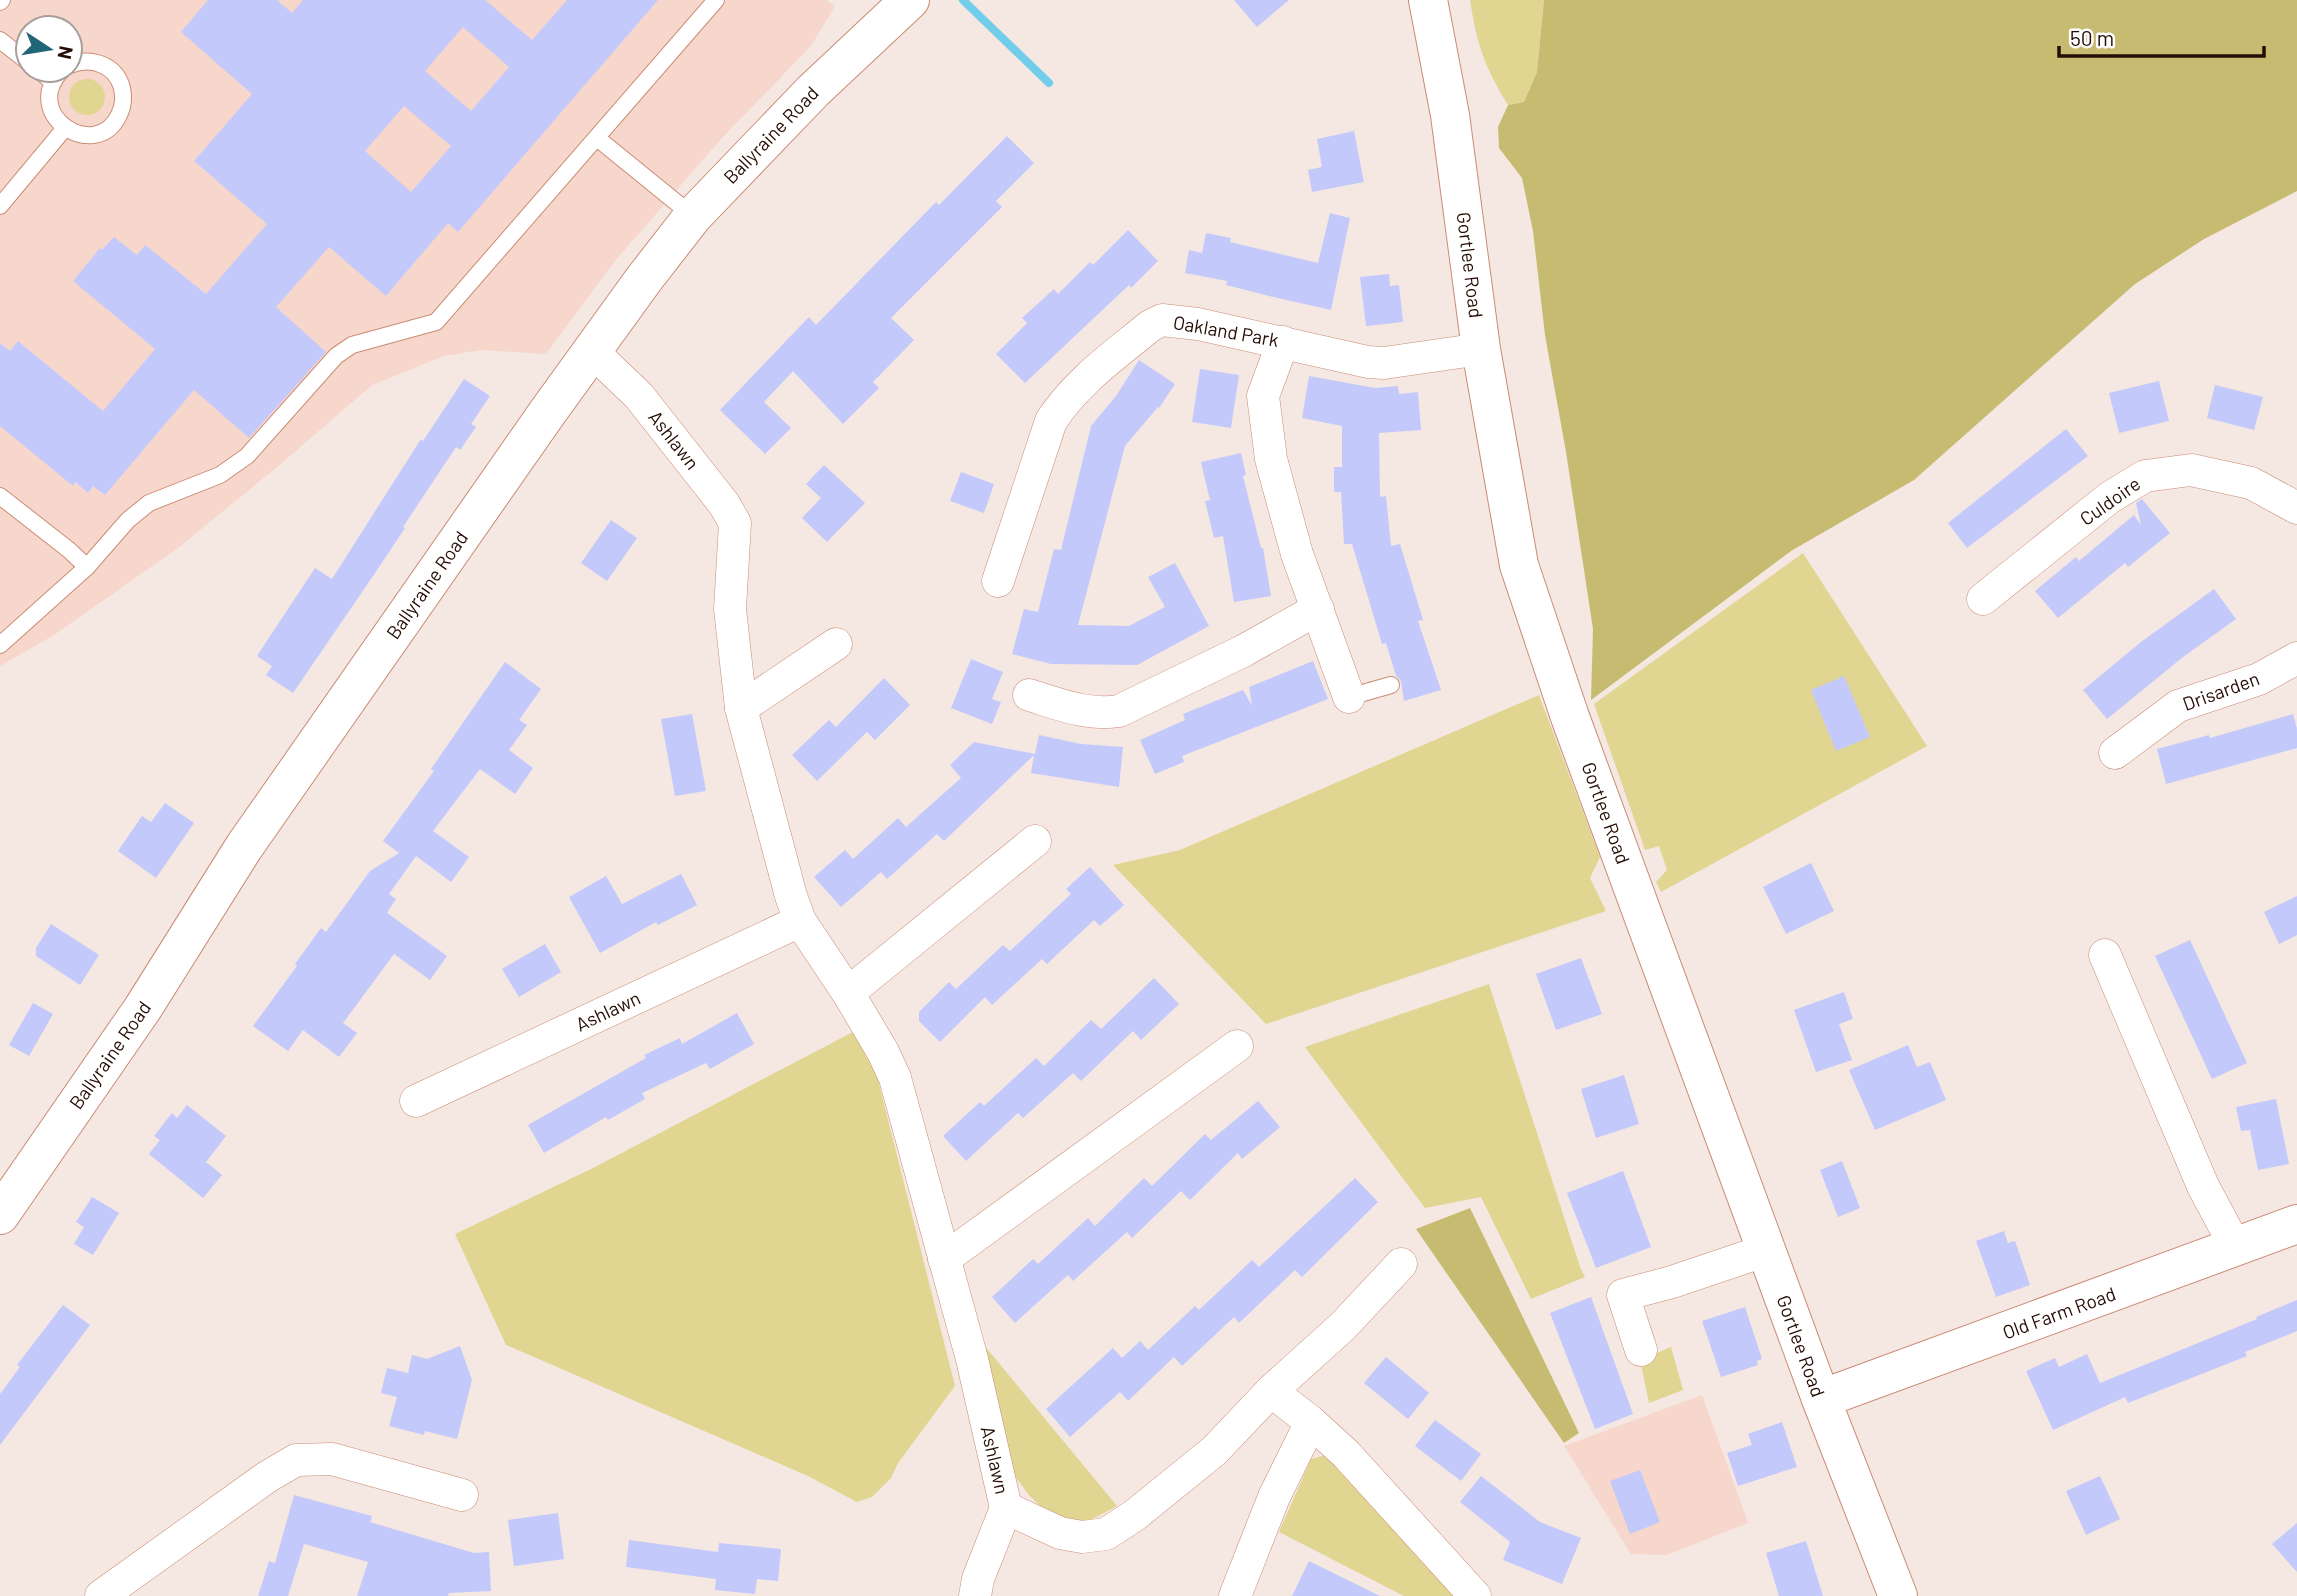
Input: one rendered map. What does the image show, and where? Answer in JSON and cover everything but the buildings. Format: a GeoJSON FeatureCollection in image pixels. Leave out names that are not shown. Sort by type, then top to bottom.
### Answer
{"type":"FeatureCollection","features":[{"type":"Feature","properties":{"kind":"street","name":"Gortlee Road"},"geometry":{"type":"LineString","coordinates":[[1428,0],[1450,115],[1480,349],[1519,565],[1751,1256],[1821,1399],[1898,1596]]}},
{"type":"Feature","properties":{"kind":"street","name":"Ballyraine Road"},"geometry":{"type":"LineString","coordinates":[[0,1215],[142,1008],[252,835],[592,351],[693,216],[898,4]]}},
{"type":"Feature","properties":{"kind":"street","name":"Oakland Park"},"geometry":{"type":"LineString","coordinates":[[998,581],[1051,421],[1062,404],[1082,383],[1150,326],[1162,320],[1199,324],[1368,362],[1384,363],[1480,349]]}},
{"type":"Feature","properties":{"kind":"street"},"geometry":{"type":"LineString","coordinates":[[1283,342],[1264,396],[1271,459],[1297,554],[1349,697]]}},
{"type":"Feature","properties":{"kind":"street","name":"Ashlawn"},"geometry":{"type":"LineString","coordinates":[[592,351],[639,396],[724,504],[735,523],[730,609],[741,708],[791,896],[800,921],[848,993],[895,1078],[972,1359],[1006,1508],[1060,1533],[1082,1537],[1106,1534],[1135,1515],[1214,1451],[1271,1391],[1343,1326],[1401,1264]]}},
{"type":"Feature","properties":{"kind":"street","name":"Culdoire"},"geometry":{"type":"LineString","coordinates":[[1983,599],[2109,498],[2145,476],[2191,470],[2252,483],[2297,509]]}},
{"type":"Feature","properties":{"kind":"street"},"geometry":{"type":"LineString","coordinates":[[1030,695],[1087,712],[1119,711],[1243,651],[1318,609]]}},
{"type":"Feature","properties":{"kind":"street"},"geometry":{"type":"LineString","coordinates":[[741,708],[836,644]]}},
{"type":"Feature","properties":{"kind":"street","name":"Drisarden"},"geometry":{"type":"LineString","coordinates":[[2115,753],[2178,706],[2259,679],[2297,658]]}},
{"type":"Feature","properties":{"kind":"street"},"geometry":{"type":"LineString","coordinates":[[848,993],[1035,841]]}},
{"type":"Feature","properties":{"kind":"street","name":"Ashlawn"},"geometry":{"type":"LineString","coordinates":[[416,1101],[800,921]]}},
{"type":"Feature","properties":{"kind":"street"},"geometry":{"type":"LineString","coordinates":[[2105,955],[2203,1186],[2236,1248]]}},
{"type":"Feature","properties":{"kind":"street"},"geometry":{"type":"LineString","coordinates":[[944,1259],[1237,1046]]}},
{"type":"Feature","properties":{"kind":"street","name":"Old Farm Road"},"geometry":{"type":"LineString","coordinates":[[1821,1399],[2297,1224]]}},
{"type":"Feature","properties":{"kind":"street"},"geometry":{"type":"LineString","coordinates":[[1642,1350],[1623,1295],[1751,1256]]}},
{"type":"Feature","properties":{"kind":"street"},"geometry":{"type":"LineString","coordinates":[[1271,1391],[1346,1454],[1475,1596]]}},
{"type":"Feature","properties":{"kind":"street"},"geometry":{"type":"LineString","coordinates":[[1234,1596],[1274,1497],[1311,1422]]}},
{"type":"Feature","properties":{"kind":"street"},"geometry":{"type":"LineString","coordinates":[[101,1596],[267,1477],[296,1460],[332,1460],[461,1495]]}},
{"type":"Feature","properties":{"kind":"street"},"geometry":{"type":"LineString","coordinates":[[975,1596],[978,1579],[1006,1508]]}},
{"type":"Feature","properties":{"kind":"lane"},"geometry":{"type":"LineString","coordinates":[[0,645],[87,568],[128,520],[149,503],[220,475],[247,456],[336,356],[352,345],[436,322],[716,0]]}},
{"type":"Feature","properties":{"kind":"lane"},"geometry":{"type":"LineString","coordinates":[[0,40],[14,51]]}},
{"type":"Feature","properties":{"kind":"lane"},"geometry":{"type":"LineString","coordinates":[[55,84],[49,100],[59,123],[83,135],[104,131],[116,120],[123,100],[120,82],[107,67],[92,61],[84,62]]}},
{"type":"Feature","properties":{"kind":"lane"},"geometry":{"type":"LineString","coordinates":[[0,206],[65,128]]}},
{"type":"Feature","properties":{"kind":"lane"},"geometry":{"type":"LineString","coordinates":[[597,138],[693,216]]}},
{"type":"Feature","properties":{"kind":"lane"},"geometry":{"type":"LineString","coordinates":[[0,496],[69,550],[87,568]]}},
{"type":"Feature","properties":{"kind":"lane"},"geometry":{"type":"LineString","coordinates":[[1349,697],[1391,685]]}},
{"type":"Feature","properties":{"kind":"shaded area"},"geometry":{"type":"Polygon","coordinates":[[[0,0],[827,0],[835,6],[811,46],[722,138],[614,262],[546,354],[482,350],[444,356],[372,385],[178,548],[54,635],[0,666],[0,0]]]}},
{"type":"Feature","properties":{"kind":"shaded area"},"geometry":{"type":"Polygon","coordinates":[[[1470,0],[1544,0],[1537,72],[1524,102],[1508,105],[1487,67],[1470,0]]]}},
{"type":"Feature","properties":{"kind":"shaded area"},"geometry":{"type":"Polygon","coordinates":[[[1544,0],[2297,0],[2297,191],[2204,239],[2135,284],[1914,480],[1791,551],[1591,700],[1593,629],[1545,335],[1533,231],[1522,178],[1499,148],[1498,127],[1508,105],[1524,102],[1537,72],[1544,0]]]}},
{"type":"Feature","properties":{"kind":"shaded area"},"geometry":{"type":"Polygon","coordinates":[[[84,80],[94,81],[103,90],[103,104],[94,113],[80,113],[71,104],[71,90],[76,84],[84,84],[84,80]]]}},
{"type":"Feature","properties":{"kind":"shaded area"},"geometry":{"type":"Polygon","coordinates":[[[1803,553],[1927,746],[1661,892],[1656,882],[1667,870],[1659,846],[1645,850],[1594,704],[1803,553]]]}},
{"type":"Feature","properties":{"kind":"shaded area"},"geometry":{"type":"Polygon","coordinates":[[[1539,695],[1600,857],[1590,878],[1606,911],[1266,1024],[1113,865],[1180,850],[1539,695]]]}},
{"type":"Feature","properties":{"kind":"shaded area"},"geometry":{"type":"Polygon","coordinates":[[[1489,984],[1585,1277],[1531,1299],[1481,1197],[1425,1208],[1305,1047],[1489,984]]]}},
{"type":"Feature","properties":{"kind":"shaded area"},"geometry":{"type":"Polygon","coordinates":[[[853,1032],[877,1076],[955,1386],[898,1463],[891,1478],[872,1497],[857,1502],[808,1476],[506,1345],[455,1234],[593,1168],[853,1032]]]}},
{"type":"Feature","properties":{"kind":"shaded area"},"geometry":{"type":"Polygon","coordinates":[[[1470,1208],[1579,1433],[1564,1443],[1416,1229],[1470,1208]]]}},
{"type":"Feature","properties":{"kind":"shaded area"},"geometry":{"type":"Polygon","coordinates":[[[974,1333],[1117,1506],[1083,1524],[1051,1517],[1029,1495],[1008,1467],[974,1333]]]}},
{"type":"Feature","properties":{"kind":"shaded area"},"geometry":{"type":"Polygon","coordinates":[[[1671,1347],[1683,1390],[1649,1403],[1640,1360],[1671,1347]]]}},
{"type":"Feature","properties":{"kind":"shaded area"},"geometry":{"type":"Polygon","coordinates":[[[1702,1395],[1748,1523],[1667,1555],[1631,1554],[1564,1446],[1702,1395]]]}},
{"type":"Feature","properties":{"kind":"shaded area"},"geometry":{"type":"Polygon","coordinates":[[[1326,1455],[1456,1596],[1404,1596],[1279,1532],[1311,1459],[1326,1455]]]}},
{"type":"Feature","properties":{"kind":"waterway"},"geometry":{"type":"LineString","coordinates":[[963,0],[1049,83]]}}]}
